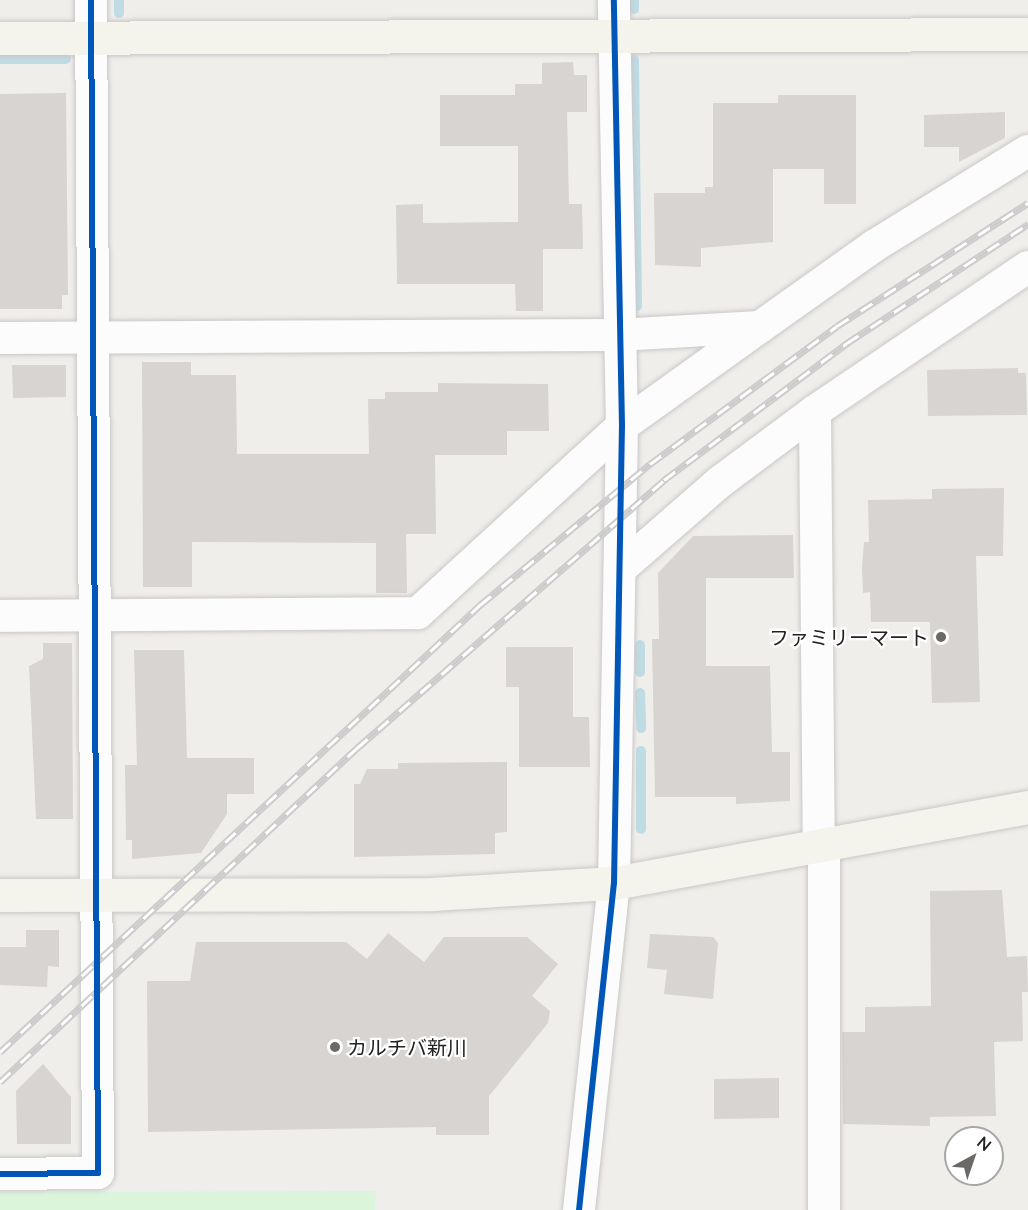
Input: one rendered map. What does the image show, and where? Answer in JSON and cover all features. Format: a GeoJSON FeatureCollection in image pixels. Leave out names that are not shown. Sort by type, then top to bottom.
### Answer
{"type":"FeatureCollection","features":[{"type":"Feature","properties":{"kind":"street"},"geometry":{"type":"LineString","coordinates":[[0,1174],[98,1173],[91,0]]}},
{"type":"Feature","properties":{"kind":"street"},"geometry":{"type":"LineString","coordinates":[[579,1210],[614,883],[622,426],[617,335],[614,0]]}},
{"type":"Feature","properties":{"kind":"street"},"geometry":{"type":"LineString","coordinates":[[0,38],[1028,34]]}},
{"type":"Feature","properties":{"kind":"street"},"geometry":{"type":"LineString","coordinates":[[0,616],[418,613],[622,426],[874,246],[1028,151]]}},
{"type":"Feature","properties":{"kind":"street"},"geometry":{"type":"LineString","coordinates":[[620,570],[721,481],[815,411],[1028,267]]}},
{"type":"Feature","properties":{"kind":"street"},"geometry":{"type":"LineString","coordinates":[[0,338],[617,335],[760,327]]}},
{"type":"Feature","properties":{"kind":"street"},"geometry":{"type":"LineString","coordinates":[[815,411],[822,845],[824,1210]]}},
{"type":"Feature","properties":{"kind":"street"},"geometry":{"type":"LineString","coordinates":[[0,895],[432,894],[614,883],[1028,807]]}},
{"type":"Feature","properties":{"kind":"green space"},"geometry":{"type":"Polygon","coordinates":[[[376,1191],[375,1210],[0,1210],[0,1192],[376,1191]]]}},
{"type":"Feature","properties":{"kind":"building"},"geometry":{"type":"Polygon","coordinates":[[[573,62],[574,75],[587,75],[587,112],[567,112],[569,204],[582,204],[583,249],[543,249],[543,311],[516,311],[515,284],[397,284],[396,205],[423,204],[423,223],[518,222],[518,146],[440,146],[440,95],[515,95],[515,84],[542,84],[542,63],[573,62]]]}},
{"type":"Feature","properties":{"kind":"building"},"geometry":{"type":"Polygon","coordinates":[[[66,93],[68,295],[62,295],[62,309],[0,309],[0,94],[66,93]]]}},
{"type":"Feature","properties":{"kind":"building"},"geometry":{"type":"Polygon","coordinates":[[[778,95],[856,95],[856,204],[824,204],[824,169],[773,169],[773,242],[701,248],[701,267],[655,265],[654,193],[705,193],[705,187],[713,187],[713,103],[778,103],[778,95]]]}},
{"type":"Feature","properties":{"kind":"building"},"geometry":{"type":"Polygon","coordinates":[[[1005,112],[1005,138],[959,162],[959,147],[924,147],[924,115],[1005,112]]]}},
{"type":"Feature","properties":{"kind":"building"},"geometry":{"type":"Polygon","coordinates":[[[142,362],[191,362],[191,375],[236,375],[237,454],[369,454],[368,399],[385,399],[385,392],[438,392],[438,383],[548,384],[549,431],[507,431],[507,455],[435,455],[436,534],[406,534],[407,593],[376,593],[376,543],[192,542],[192,587],[143,587],[142,362]]]}},
{"type":"Feature","properties":{"kind":"building"},"geometry":{"type":"Polygon","coordinates":[[[12,365],[66,365],[66,397],[13,398],[12,365]]]}},
{"type":"Feature","properties":{"kind":"building"},"geometry":{"type":"Polygon","coordinates":[[[1018,368],[1018,373],[1026,373],[1027,415],[928,416],[927,370],[1018,368]]]}},
{"type":"Feature","properties":{"kind":"building"},"geometry":{"type":"Polygon","coordinates":[[[1004,488],[1003,556],[976,556],[980,702],[932,703],[930,622],[871,622],[870,592],[863,593],[862,567],[864,542],[869,542],[868,500],[932,499],[932,489],[1004,488]]]}},
{"type":"Feature","properties":{"kind":"building"},"geometry":{"type":"Polygon","coordinates":[[[793,535],[794,578],[706,578],[706,666],[770,666],[772,752],[790,752],[790,801],[736,804],[736,797],[655,797],[652,639],[659,639],[658,573],[693,536],[793,535]]]}},
{"type":"Feature","properties":{"kind":"building"},"geometry":{"type":"Polygon","coordinates":[[[43,643],[72,643],[73,819],[36,819],[29,666],[43,659],[43,643]]]}},
{"type":"Feature","properties":{"kind":"building"},"geometry":{"type":"Polygon","coordinates":[[[506,647],[573,647],[573,717],[589,717],[590,767],[519,767],[519,687],[506,687],[506,647]]]}},
{"type":"Feature","properties":{"kind":"building"},"geometry":{"type":"Polygon","coordinates":[[[134,650],[184,650],[187,758],[254,758],[254,794],[227,794],[227,814],[201,853],[132,859],[132,840],[126,840],[125,765],[137,765],[134,650]]]}},
{"type":"Feature","properties":{"kind":"building"},"geometry":{"type":"Polygon","coordinates":[[[507,762],[507,832],[495,833],[495,854],[354,857],[354,784],[360,784],[367,769],[398,769],[398,763],[507,762]]]}},
{"type":"Feature","properties":{"kind":"building"},"geometry":{"type":"Polygon","coordinates":[[[1002,890],[1007,957],[1027,956],[1028,992],[1022,992],[1023,1041],[994,1042],[996,1116],[930,1117],[930,1126],[843,1124],[842,1032],[865,1032],[865,1007],[931,1006],[930,891],[1002,890]]]}},
{"type":"Feature","properties":{"kind":"building"},"geometry":{"type":"Polygon","coordinates":[[[26,930],[59,930],[59,967],[48,966],[47,987],[0,985],[0,947],[26,947],[26,930]]]}},
{"type":"Feature","properties":{"kind":"building"},"geometry":{"type":"Polygon","coordinates":[[[388,933],[424,962],[444,937],[527,937],[558,964],[532,996],[550,1011],[548,1023],[489,1096],[489,1135],[436,1135],[436,1127],[148,1132],[147,981],[190,981],[196,942],[346,942],[367,959],[388,933]]]}},
{"type":"Feature","properties":{"kind":"building"},"geometry":{"type":"Polygon","coordinates":[[[650,934],[713,937],[718,943],[713,999],[664,994],[667,970],[647,968],[650,934]]]}},
{"type":"Feature","properties":{"kind":"building"},"geometry":{"type":"Polygon","coordinates":[[[43,1064],[71,1097],[71,1144],[17,1144],[16,1091],[43,1064]]]}},
{"type":"Feature","properties":{"kind":"building"},"geometry":{"type":"Polygon","coordinates":[[[779,1078],[779,1118],[714,1119],[714,1079],[779,1078]]]}},
{"type":"Feature","properties":{"kind":"waterway"},"geometry":{"type":"LineString","coordinates":[[119,0],[119,13]]}},
{"type":"Feature","properties":{"kind":"waterway"},"geometry":{"type":"LineString","coordinates":[[634,0],[634,9]]}},
{"type":"Feature","properties":{"kind":"waterway"},"geometry":{"type":"LineString","coordinates":[[0,59],[66,59]]}},
{"type":"Feature","properties":{"kind":"waterway"},"geometry":{"type":"LineString","coordinates":[[634,60],[637,306]]}},
{"type":"Feature","properties":{"kind":"waterway"},"geometry":{"type":"LineString","coordinates":[[640,645],[640,672]]}},
{"type":"Feature","properties":{"kind":"waterway"},"geometry":{"type":"LineString","coordinates":[[640,693],[641,728]]}},
{"type":"Feature","properties":{"kind":"waterway"},"geometry":{"type":"LineString","coordinates":[[641,751],[641,829]]}},
{"type":"Feature","properties":{"kind":"railway"},"geometry":{"type":"LineString","coordinates":[[0,1052],[480,605],[650,464],[837,326],[1028,203]]}},
{"type":"Feature","properties":{"kind":"railway"},"geometry":{"type":"LineString","coordinates":[[0,1082],[357,748],[664,480],[847,343],[1028,224]]}},
{"type":"Feature","properties":{"kind":"cycle path"},"geometry":{"type":"LineString","coordinates":[[0,1174],[98,1173],[91,0]]}},
{"type":"Feature","properties":{"kind":"cycle path"},"geometry":{"type":"LineString","coordinates":[[579,1210],[614,883],[622,426],[614,0]]}},
{"type":"Feature","properties":{"kind":"place","name":"ファミリーマート"},"geometry":{"type":"Point","coordinates":[941,637]}},
{"type":"Feature","properties":{"kind":"place","name":"カルチバ新川"},"geometry":{"type":"Point","coordinates":[335,1047]}}]}
